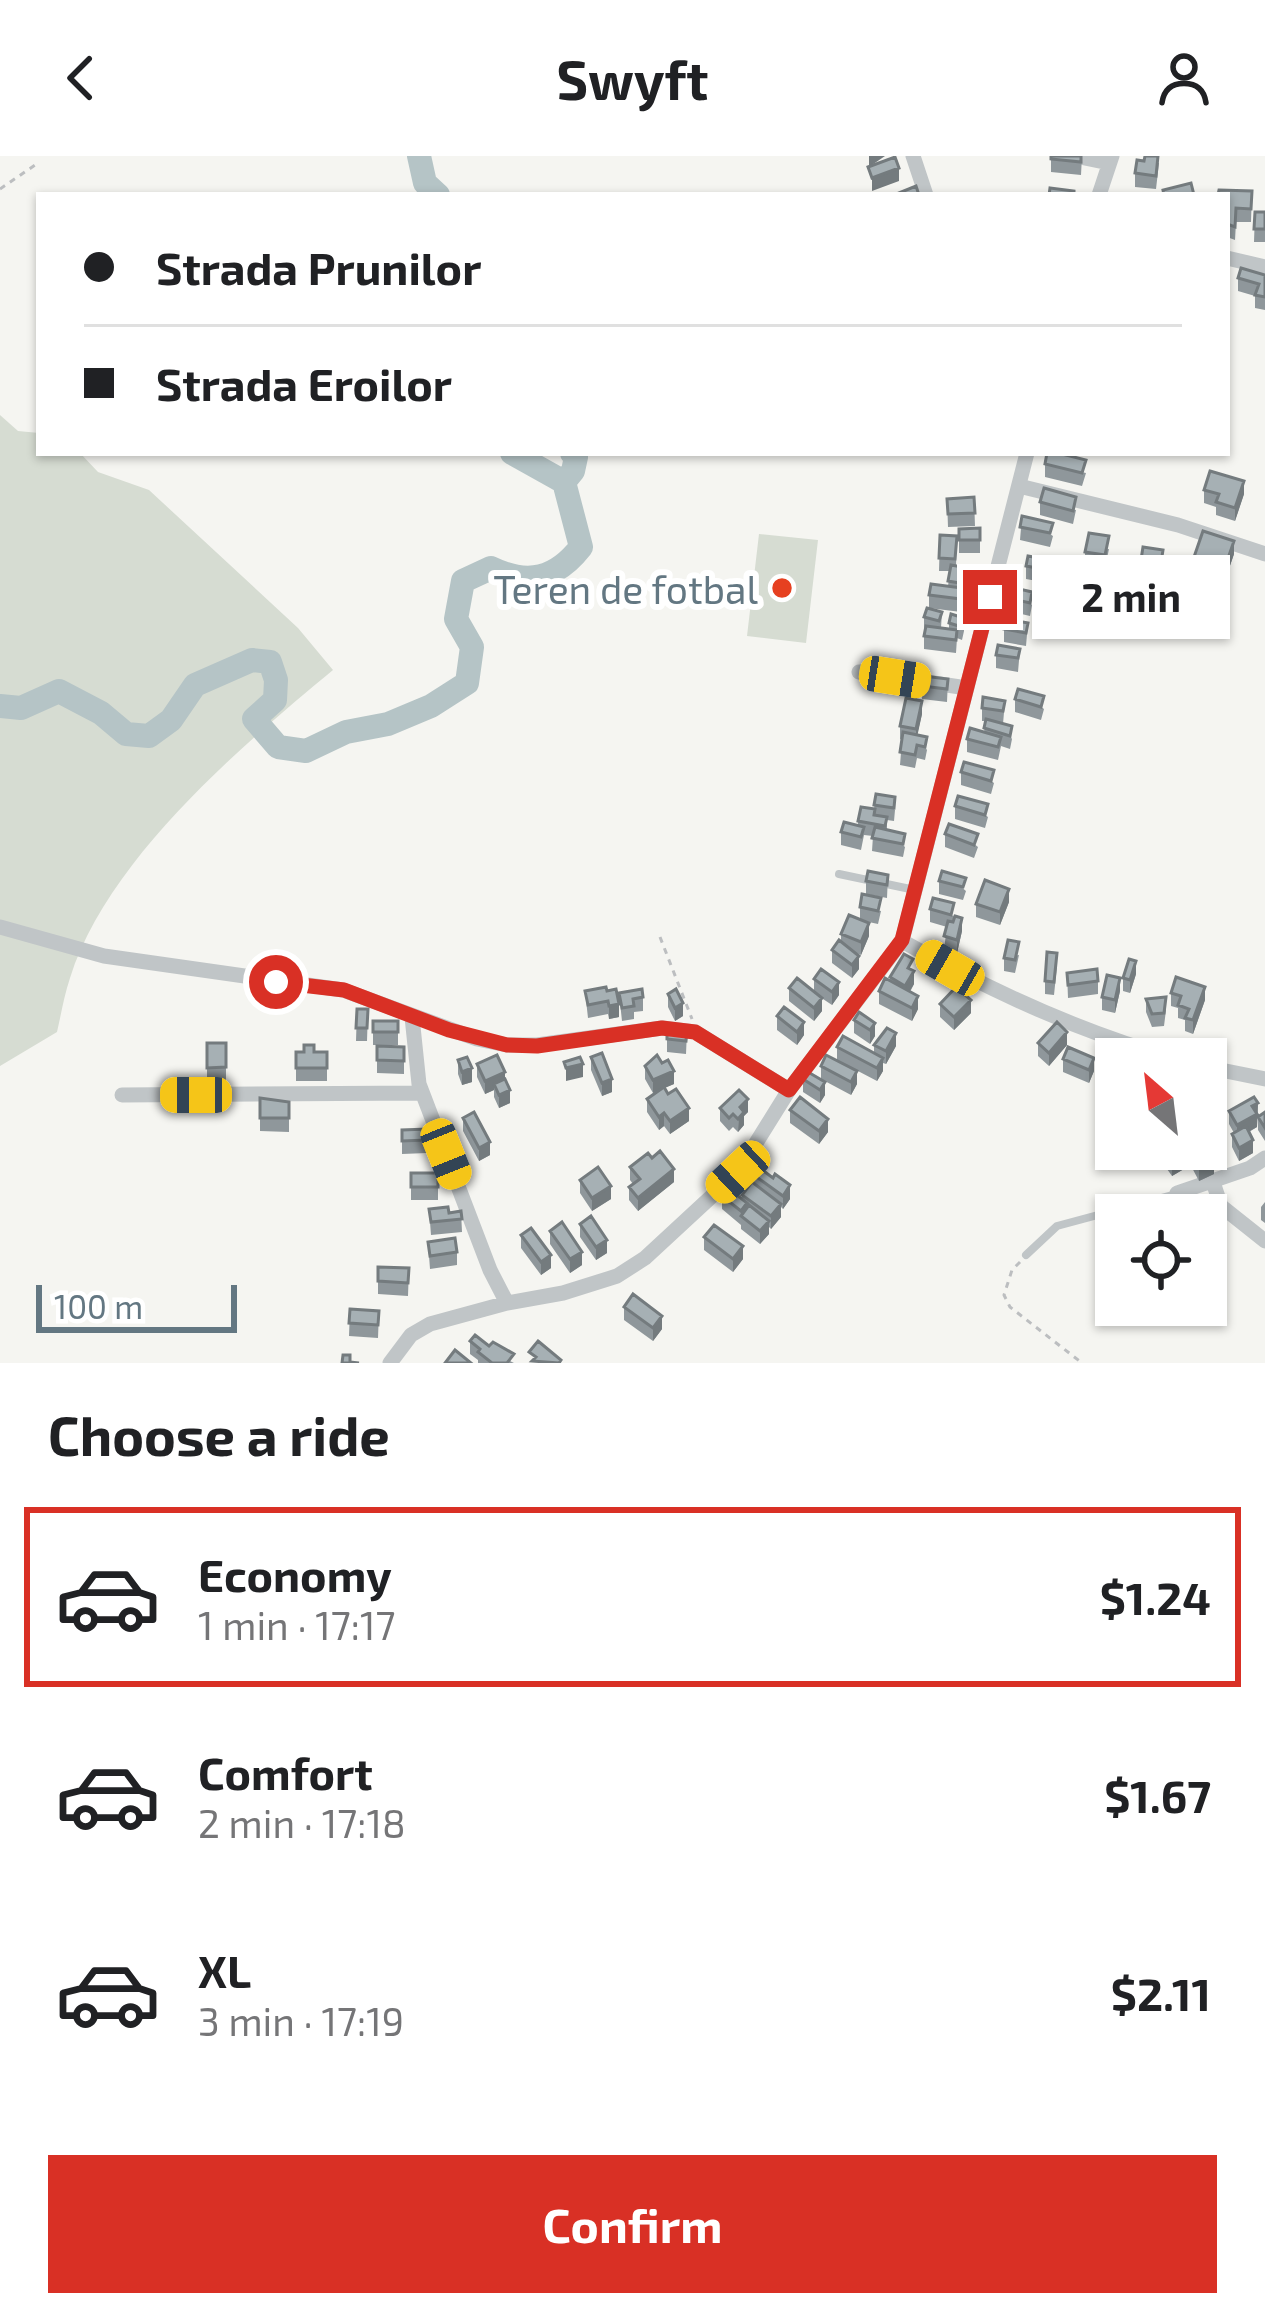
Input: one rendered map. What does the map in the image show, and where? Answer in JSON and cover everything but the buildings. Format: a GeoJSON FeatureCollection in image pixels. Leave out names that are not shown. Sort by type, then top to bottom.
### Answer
{"type":"FeatureCollection","features":[{"type":"Feature","properties":{"kind":"street"},"geometry":{"type":"LineString","coordinates":[[914,156],[925,192]]}},
{"type":"Feature","properties":{"kind":"street"},"geometry":{"type":"LineString","coordinates":[[1075,156],[1110,159],[1100,192]]}},
{"type":"Feature","properties":{"kind":"street"},"geometry":{"type":"LineString","coordinates":[[1230,259],[1265,267]]}},
{"type":"Feature","properties":{"kind":"street"},"geometry":{"type":"LineString","coordinates":[[390,1363],[412,1335],[430,1324],[563,1293],[617,1276],[646,1258],[738,1172],[789,1090],[902,940],[1026,456]]}},
{"type":"Feature","properties":{"kind":"street"},"geometry":{"type":"LineString","coordinates":[[1019,486],[1178,525],[1265,554]]}},
{"type":"Feature","properties":{"kind":"street"},"geometry":{"type":"LineString","coordinates":[[859,672],[967,688]]}},
{"type":"Feature","properties":{"kind":"street"},"geometry":{"type":"LineString","coordinates":[[0,927],[104,956],[344,990],[477,1039],[507,1045],[537,1046],[662,1028],[695,1032],[789,1090]]}},
{"type":"Feature","properties":{"kind":"street"},"geometry":{"type":"LineString","coordinates":[[902,940],[950,968],[1108,1038]]}},
{"type":"Feature","properties":{"kind":"street"},"geometry":{"type":"LineString","coordinates":[[412,1017],[422,1093],[507,1303]]}},
{"type":"Feature","properties":{"kind":"street"},"geometry":{"type":"LineString","coordinates":[[1227,1071],[1265,1079]]}},
{"type":"Feature","properties":{"kind":"street"},"geometry":{"type":"LineString","coordinates":[[122,1095],[422,1093]]}},
{"type":"Feature","properties":{"kind":"street"},"geometry":{"type":"LineString","coordinates":[[1178,1193],[1265,1158]]}},
{"type":"Feature","properties":{"kind":"street"},"geometry":{"type":"LineString","coordinates":[[1213,1182],[1221,1206],[1265,1240]]}},
{"type":"Feature","properties":{"kind":"lane"},"geometry":{"type":"LineString","coordinates":[[839,874],[916,890]]}},
{"type":"Feature","properties":{"kind":"lane"},"geometry":{"type":"LineString","coordinates":[[1026,1256],[1057,1226],[1178,1193]]}},
{"type":"Feature","properties":{"kind":"path"},"geometry":{"type":"LineString","coordinates":[[0,189],[38,163]]}},
{"type":"Feature","properties":{"kind":"path"},"geometry":{"type":"LineString","coordinates":[[660,937],[695,1032]]}},
{"type":"Feature","properties":{"kind":"path"},"geometry":{"type":"LineString","coordinates":[[1026,1256],[1012,1270],[1006,1287],[1010,1307],[1082,1363]]}},
{"type":"Feature","properties":{"kind":"shaded area"},"geometry":{"type":"Polygon","coordinates":[[[0,415],[18,431],[36,433],[36,456],[83,456],[98,472],[149,490],[298,628],[333,670],[219,770],[145,849],[88,934],[70,978],[57,1032],[0,1066],[0,415]]]}},
{"type":"Feature","properties":{"kind":"shaded area","name":"Teren de fotbal"},"geometry":{"type":"Polygon","coordinates":[[[759,534],[818,540],[806,643],[747,636],[759,534]]]}},
{"type":"Feature","properties":{"kind":"waterway"},"geometry":{"type":"LineString","coordinates":[[419,156],[425,183],[435,192]]}},
{"type":"Feature","properties":{"kind":"waterway"},"geometry":{"type":"LineString","coordinates":[[517,456],[564,482],[573,471],[575,456]]}},
{"type":"Feature","properties":{"kind":"waterway"},"geometry":{"type":"LineString","coordinates":[[0,706],[21,708],[59,691],[101,713],[126,734],[149,736],[171,720],[195,685],[252,660],[270,662],[276,680],[275,700],[254,719],[278,747],[306,751],[346,732],[388,724],[431,706],[467,683],[472,647],[456,619],[463,581],[491,568],[517,577],[540,576],[562,566],[581,547],[564,482]]}},
{"type":"Feature","properties":{"kind":"place","name":"Teren de fotbal"},"geometry":{"type":"Point","coordinates":[782,588]}},
{"type":"Feature","properties":{"kind":"route"},"geometry":{"type":"LineString","coordinates":[[276,982],[344,990],[422,1021],[507,1045],[537,1046],[662,1028],[695,1032],[789,1090],[902,940],[990,597]]}}]}
